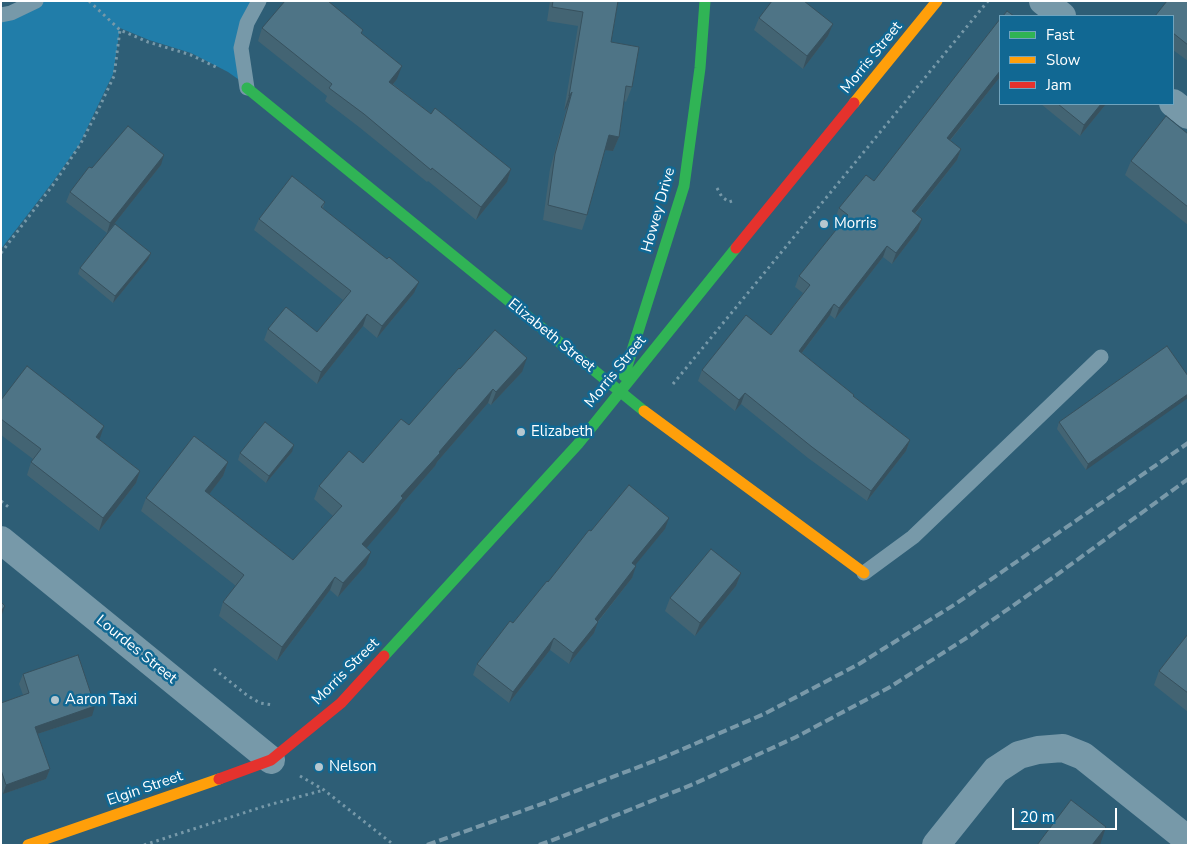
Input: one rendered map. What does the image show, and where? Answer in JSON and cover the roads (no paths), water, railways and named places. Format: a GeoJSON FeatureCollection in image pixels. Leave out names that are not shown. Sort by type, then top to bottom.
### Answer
{"type":"FeatureCollection","features":[{"type":"Feature","properties":{"kind":"street","name":"Howey Drive"},"geometry":{"type":"LineString","coordinates":[[619,392],[684,186],[700,68],[705,1]]}},
{"type":"Feature","properties":{"kind":"street","name":"Morris Street"},"geometry":{"type":"LineString","coordinates":[[271,760],[341,703],[578,444],[937,1]]}},
{"type":"Feature","properties":{"kind":"street"},"geometry":{"type":"LineString","coordinates":[[1043,1],[1061,15]]}},
{"type":"Feature","properties":{"kind":"street","name":"Elizabeth Street"},"geometry":{"type":"LineString","coordinates":[[247,88],[619,392],[864,573]]}},
{"type":"Feature","properties":{"kind":"street"},"geometry":{"type":"LineString","coordinates":[[1174,104],[1188,115]]}},
{"type":"Feature","properties":{"kind":"street","name":"Lourdes Street"},"geometry":{"type":"LineString","coordinates":[[1,540],[271,760]]}},
{"type":"Feature","properties":{"kind":"street"},"geometry":{"type":"LineString","coordinates":[[936,845],[996,770],[1019,755],[1038,750],[1063,748],[1083,756],[1188,840]]}},
{"type":"Feature","properties":{"kind":"street","name":"Elgin Street"},"geometry":{"type":"LineString","coordinates":[[28,845],[271,760]]}},
{"type":"Feature","properties":{"kind":"lane"},"geometry":{"type":"LineString","coordinates":[[1,15],[11,13],[36,1]]}},
{"type":"Feature","properties":{"kind":"lane"},"geometry":{"type":"LineString","coordinates":[[247,88],[241,48],[247,23],[259,1]]}},
{"type":"Feature","properties":{"kind":"lane"},"geometry":{"type":"LineString","coordinates":[[864,573],[913,537],[1101,357]]}},
{"type":"Feature","properties":{"kind":"railway"},"geometry":{"type":"LineString","coordinates":[[427,845],[662,758],[764,714],[859,664],[957,603],[1188,443]]}},
{"type":"Feature","properties":{"kind":"railway"},"geometry":{"type":"LineString","coordinates":[[539,845],[696,783],[796,737],[890,687],[971,635],[1188,479]]}},
{"type":"Feature","properties":{"kind":"place","name":"Morris"},"geometry":{"type":"Point","coordinates":[824,224]}},
{"type":"Feature","properties":{"kind":"place","name":"Elizabeth"},"geometry":{"type":"Point","coordinates":[521,432]}},
{"type":"Feature","properties":{"kind":"place","name":"Aaron Taxi"},"geometry":{"type":"Point","coordinates":[55,700]}},
{"type":"Feature","properties":{"kind":"place","name":"Nelson"},"geometry":{"type":"Point","coordinates":[319,767]}}]}
